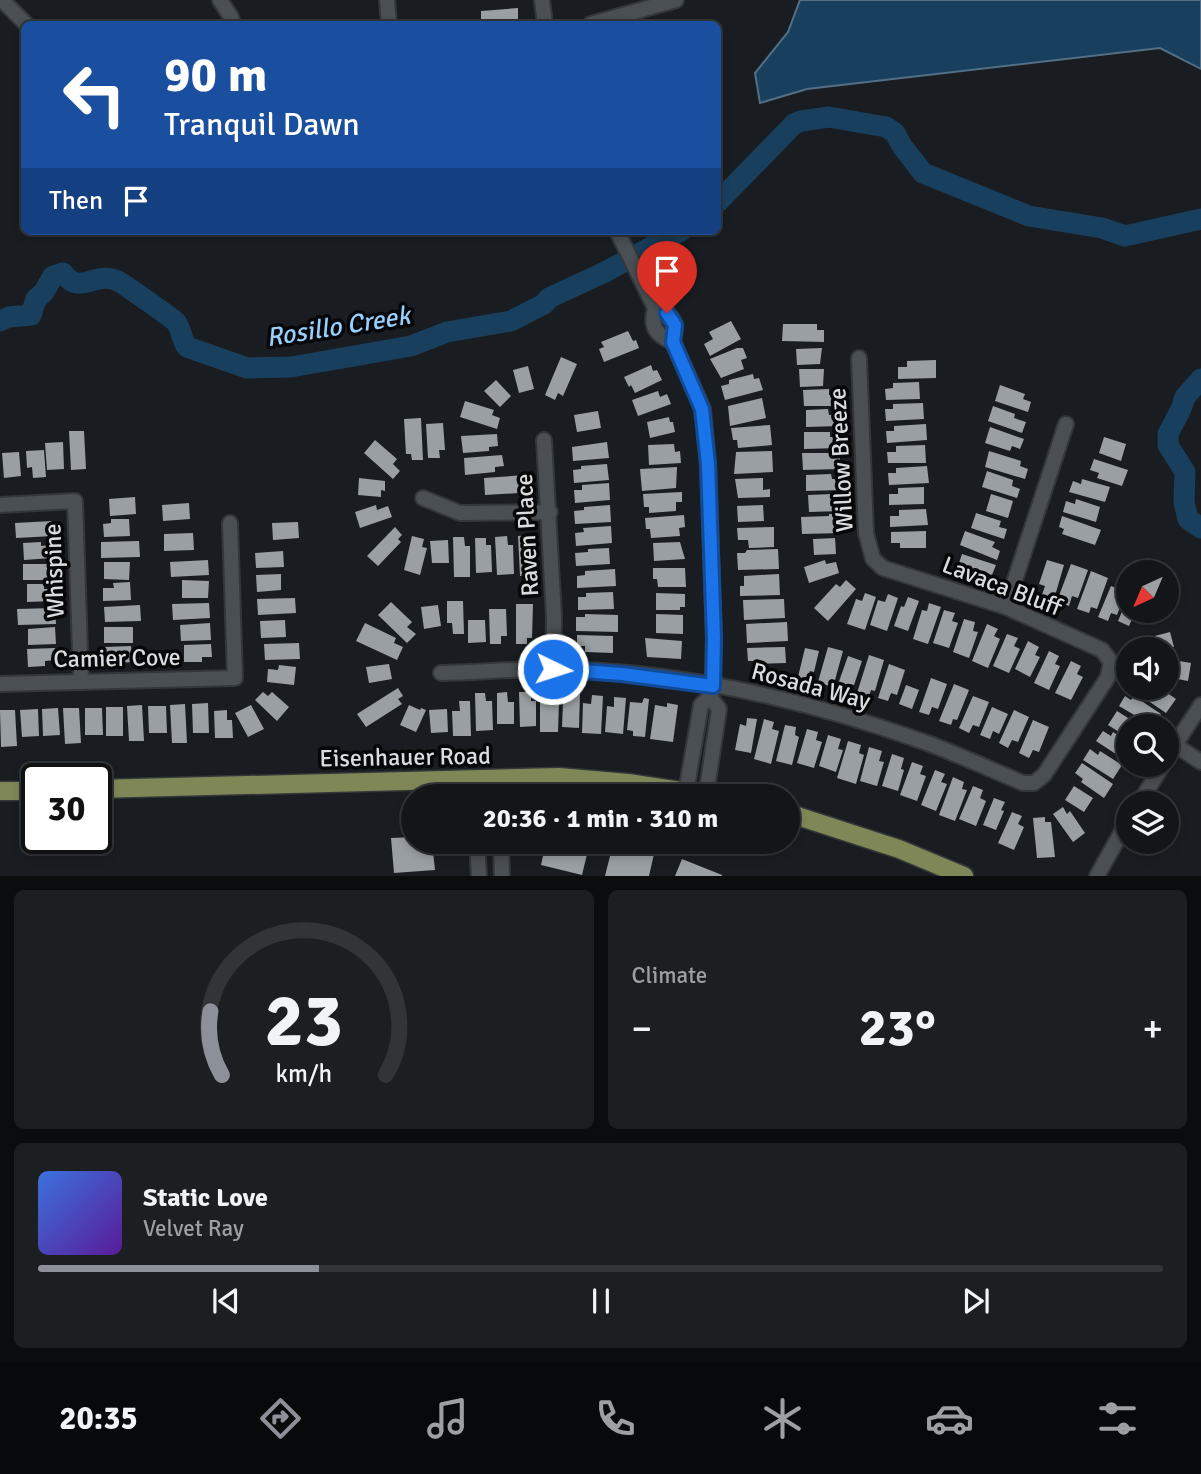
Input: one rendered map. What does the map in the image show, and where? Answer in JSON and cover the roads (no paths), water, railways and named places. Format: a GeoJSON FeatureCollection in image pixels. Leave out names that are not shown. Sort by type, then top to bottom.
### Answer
{"type":"FeatureCollection","features":[{"type":"Feature","properties":{"kind":"main road","name":"Eisenhauer Road"},"geometry":{"type":"LineString","coordinates":[[520,784],[559,777],[634,784]]}},
{"type":"Feature","properties":{"kind":"main road","name":"Eisenhauer Road"},"geometry":{"type":"LineString","coordinates":[[112,789],[401,788]]}},
{"type":"Feature","properties":{"kind":"main road"},"geometry":{"type":"LineString","coordinates":[[0,792],[21,791]]}},
{"type":"Feature","properties":{"kind":"main road"},"geometry":{"type":"LineString","coordinates":[[800,817],[899,849],[964,876]]}},
{"type":"Feature","properties":{"kind":"street"},"geometry":{"type":"LineString","coordinates":[[2,0],[23,21]]}},
{"type":"Feature","properties":{"kind":"street"},"geometry":{"type":"LineString","coordinates":[[220,0],[232,21]]}},
{"type":"Feature","properties":{"kind":"street"},"geometry":{"type":"LineString","coordinates":[[387,0],[389,21]]}},
{"type":"Feature","properties":{"kind":"street"},"geometry":{"type":"LineString","coordinates":[[542,0],[545,21]]}},
{"type":"Feature","properties":{"kind":"street"},"geometry":{"type":"LineString","coordinates":[[602,21],[676,0]]}},
{"type":"Feature","properties":{"kind":"street"},"geometry":{"type":"LineString","coordinates":[[619,235],[655,308],[652,321],[655,330],[661,337],[673,342]]}},
{"type":"Feature","properties":{"kind":"street"},"geometry":{"type":"LineString","coordinates":[[655,308],[667,313],[673,320],[673,342],[702,409],[708,478],[714,638],[711,691],[719,709],[710,784]]}},
{"type":"Feature","properties":{"kind":"street","name":"Willow Breeze"},"geometry":{"type":"LineString","coordinates":[[859,358],[866,533],[873,559]]}},
{"type":"Feature","properties":{"kind":"street"},"geometry":{"type":"LineString","coordinates":[[1006,607],[1066,424]]}},
{"type":"Feature","properties":{"kind":"street","name":"Raven Place"},"geometry":{"type":"LineString","coordinates":[[544,440],[550,512],[553,669]]}},
{"type":"Feature","properties":{"kind":"street"},"geometry":{"type":"LineString","coordinates":[[423,498],[460,513],[550,512]]}},
{"type":"Feature","properties":{"kind":"street","name":"Whispine"},"geometry":{"type":"LineString","coordinates":[[0,505],[75,501],[81,682]]}},
{"type":"Feature","properties":{"kind":"street","name":"Camier Cove"},"geometry":{"type":"LineString","coordinates":[[0,684],[234,678],[230,523]]}},
{"type":"Feature","properties":{"kind":"street","name":"Lavaca Bluff"},"geometry":{"type":"LineString","coordinates":[[873,559],[883,568],[1006,607],[1102,650],[1111,663],[1108,677],[1044,775],[1034,783]]}},
{"type":"Feature","properties":{"kind":"street","name":"Rosada Way"},"geometry":{"type":"LineString","coordinates":[[441,673],[553,669],[622,674],[711,691],[738,690],[831,712],[931,745],[1023,783],[1034,783]]}},
{"type":"Feature","properties":{"kind":"street"},"geometry":{"type":"LineString","coordinates":[[687,784],[701,705],[711,691]]}},
{"type":"Feature","properties":{"kind":"street"},"geometry":{"type":"LineString","coordinates":[[1179,739],[1201,705]]}},
{"type":"Feature","properties":{"kind":"street"},"geometry":{"type":"LineString","coordinates":[[1179,754],[1201,762]]}},
{"type":"Feature","properties":{"kind":"street"},"geometry":{"type":"LineString","coordinates":[[1097,876],[1116,842]]}},
{"type":"Feature","properties":{"kind":"street"},"geometry":{"type":"LineString","coordinates":[[478,854],[479,876]]}},
{"type":"Feature","properties":{"kind":"street"},"geometry":{"type":"LineString","coordinates":[[501,854],[502,876]]}},
{"type":"Feature","properties":{"kind":"water"},"geometry":{"type":"Polygon","coordinates":[[[800,0],[1201,0],[1201,69],[1160,48],[807,89],[760,103],[755,73],[788,32],[800,0]]]}},
{"type":"Feature","properties":{"kind":"waterway","name":"Rosillo Creek"},"geometry":{"type":"LineString","coordinates":[[721,199],[794,124],[829,117],[886,127],[895,133],[923,173],[1029,216],[1102,228],[1125,236],[1201,219]]}},
{"type":"Feature","properties":{"kind":"waterway","name":"Rosillo Creek"},"geometry":{"type":"LineString","coordinates":[[0,321],[9,317],[31,315],[36,299],[44,292],[53,276],[63,273],[76,283],[110,278],[176,322],[187,347],[247,368],[291,367],[411,346],[447,332],[511,321],[544,304],[549,298],[674,235]]}},
{"type":"Feature","properties":{"kind":"waterway","name":"Rosillo Creek"},"geometry":{"type":"LineString","coordinates":[[1201,379],[1185,397],[1168,434],[1168,445],[1185,472],[1184,502],[1188,519],[1201,528]]}}]}
